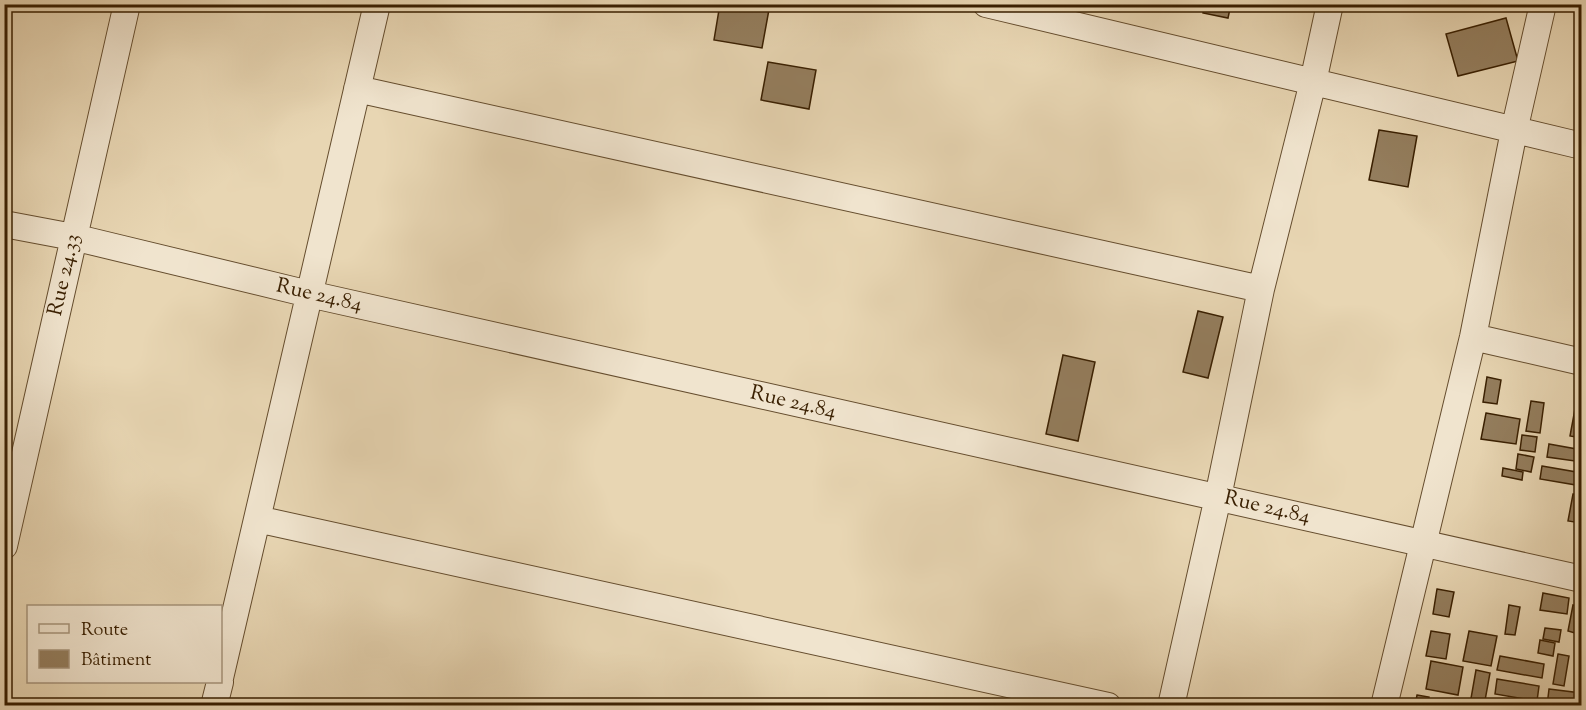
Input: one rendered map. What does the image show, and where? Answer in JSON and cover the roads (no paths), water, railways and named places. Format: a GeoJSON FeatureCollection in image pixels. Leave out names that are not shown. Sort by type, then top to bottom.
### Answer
{"type":"FeatureCollection","features":[{"type":"Feature","properties":{"kind":"street","name":"Rue 24.33"},"geometry":{"type":"LineString","coordinates":[[4,546],[127,4]]}},
{"type":"Feature","properties":{"kind":"street"},"geometry":{"type":"LineString","coordinates":[[222,671],[377,4]]}},
{"type":"Feature","properties":{"kind":"street"},"geometry":{"type":"LineString","coordinates":[[986,4],[1581,146]]}},
{"type":"Feature","properties":{"kind":"street"},"geometry":{"type":"LineString","coordinates":[[1171,705],[1218,497],[1261,289],[1313,82],[1330,4]]}},
{"type":"Feature","properties":{"kind":"street"},"geometry":{"type":"LineString","coordinates":[[1384,705],[1473,337],[1514,131],[1543,4]]}},
{"type":"Feature","properties":{"kind":"street"},"geometry":{"type":"LineString","coordinates":[[357,89],[1261,289]]}},
{"type":"Feature","properties":{"kind":"street","name":"Rue 24.84"},"geometry":{"type":"LineString","coordinates":[[4,224],[73,237],[309,294],[1581,579]]}},
{"type":"Feature","properties":{"kind":"street"},"geometry":{"type":"LineString","coordinates":[[1473,337],[1581,362]]}},
{"type":"Feature","properties":{"kind":"street"},"geometry":{"type":"LineString","coordinates":[[257,519],[1108,705]]}},
{"type":"Feature","properties":{"kind":"street"},"geometry":{"type":"LineString","coordinates":[[214,705],[219,683]]}}]}
